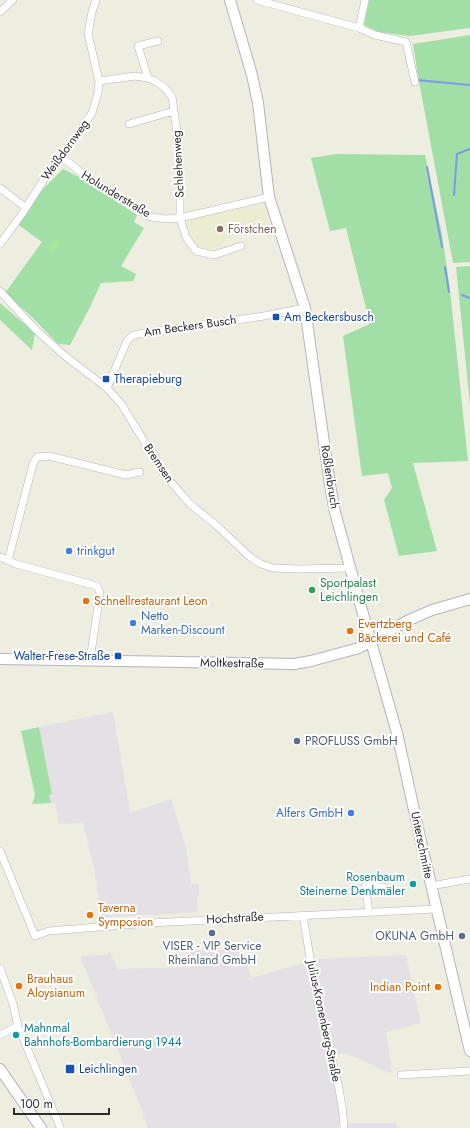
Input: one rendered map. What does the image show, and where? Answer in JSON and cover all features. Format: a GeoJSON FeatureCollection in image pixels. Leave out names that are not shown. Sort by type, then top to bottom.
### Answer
{"type":"FeatureCollection","features":[{"type":"Feature","properties":{"kind":"street"},"geometry":{"type":"LineString","coordinates":[[0,12],[12,0]]}},
{"type":"Feature","properties":{"kind":"street","name":"Weißdornweg"},"geometry":{"type":"LineString","coordinates":[[0,244],[22,214],[25,207],[50,170],[62,157],[92,113],[98,93],[99,81],[88,34],[96,0]]}},
{"type":"Feature","properties":{"kind":"street"},"geometry":{"type":"LineString","coordinates":[[230,0],[252,75],[258,103],[269,197],[305,308]]}},
{"type":"Feature","properties":{"kind":"street"},"geometry":{"type":"LineString","coordinates":[[257,0],[359,28],[375,35],[406,42],[415,82]]}},
{"type":"Feature","properties":{"kind":"street"},"geometry":{"type":"LineString","coordinates":[[359,28],[365,0]]}},
{"type":"Feature","properties":{"kind":"street"},"geometry":{"type":"LineString","coordinates":[[148,78],[138,46],[158,41]]}},
{"type":"Feature","properties":{"kind":"street","name":"Schlehenweg"},"geometry":{"type":"LineString","coordinates":[[99,81],[135,76],[148,78],[164,87],[172,97],[180,153],[180,218],[186,237],[196,251],[214,255],[241,246]]}},
{"type":"Feature","properties":{"kind":"street","name":"Schlehenweg"},"geometry":{"type":"LineString","coordinates":[[129,124],[174,111]]}},
{"type":"Feature","properties":{"kind":"street","name":"Holunderstraße"},"geometry":{"type":"LineString","coordinates":[[62,157],[84,175],[151,217],[166,219],[180,218],[269,197]]}},
{"type":"Feature","properties":{"kind":"street"},"geometry":{"type":"LineString","coordinates":[[0,188],[25,207]]}},
{"type":"Feature","properties":{"kind":"street","name":"Bremsen"},"geometry":{"type":"LineString","coordinates":[[0,291],[36,330],[65,356],[107,388],[122,405],[147,446],[154,454],[163,473],[190,504],[216,525],[256,562],[266,566],[286,569],[351,568]]}},
{"type":"Feature","properties":{"kind":"street","name":"Am Beckers Busch"},"geometry":{"type":"LineString","coordinates":[[107,388],[127,341],[132,336],[305,308]]}},
{"type":"Feature","properties":{"kind":"street","name":"Roßlenbruch"},"geometry":{"type":"LineString","coordinates":[[305,308],[332,496],[371,643]]}},
{"type":"Feature","properties":{"kind":"street"},"geometry":{"type":"LineString","coordinates":[[8,561],[33,464],[37,457],[49,456],[126,475],[140,472]]}},
{"type":"Feature","properties":{"kind":"street"},"geometry":{"type":"LineString","coordinates":[[0,557],[8,561],[95,585],[99,588],[100,593],[90,660]]}},
{"type":"Feature","properties":{"kind":"street","name":"Moltkestraße"},"geometry":{"type":"LineString","coordinates":[[0,659],[294,664],[359,648],[371,643],[409,620],[432,610],[470,599]]}},
{"type":"Feature","properties":{"kind":"street","name":"Unterschmitte"},"geometry":{"type":"LineString","coordinates":[[371,643],[397,733],[436,909],[470,1049]]}},
{"type":"Feature","properties":{"kind":"street","name":"Hochstraße"},"geometry":{"type":"LineString","coordinates":[[0,851],[35,936],[49,931],[102,926],[436,909]]}},
{"type":"Feature","properties":{"kind":"street"},"geometry":{"type":"LineString","coordinates":[[431,886],[470,881]]}},
{"type":"Feature","properties":{"kind":"street"},"geometry":{"type":"LineString","coordinates":[[369,912],[365,886],[383,887]]}},
{"type":"Feature","properties":{"kind":"street","name":"Julius-Kronenberg-Straße"},"geometry":{"type":"LineString","coordinates":[[303,915],[319,1008],[332,1058],[344,1128]]}},
{"type":"Feature","properties":{"kind":"street"},"geometry":{"type":"LineString","coordinates":[[0,968],[14,1004],[18,1026],[60,1127]]}},
{"type":"Feature","properties":{"kind":"street"},"geometry":{"type":"LineString","coordinates":[[0,1035],[18,1026]]}},
{"type":"Feature","properties":{"kind":"street"},"geometry":{"type":"LineString","coordinates":[[0,1069],[42,1128]]}},
{"type":"Feature","properties":{"kind":"street"},"geometry":{"type":"LineString","coordinates":[[401,1075],[470,1072]]}},
{"type":"Feature","properties":{"kind":"shaded area","name":"Förstchen"},"geometry":{"type":"Polygon","coordinates":[[[260,204],[264,206],[268,224],[228,238],[217,250],[209,250],[196,245],[189,234],[186,224],[188,219],[260,204]]]}},
{"type":"Feature","properties":{"kind":"shaded area"},"geometry":{"type":"Polygon","coordinates":[[[113,712],[130,813],[171,799],[186,847],[191,884],[199,884],[199,895],[197,897],[198,912],[102,918],[94,868],[83,823],[59,824],[55,803],[51,803],[49,795],[52,793],[39,727],[113,712]]]}},
{"type":"Feature","properties":{"kind":"shaded area"},"geometry":{"type":"Polygon","coordinates":[[[242,950],[252,978],[318,959],[406,955],[421,1023],[386,1032],[392,1072],[390,1073],[345,1053],[328,1056],[339,1114],[339,1128],[148,1128],[80,956],[105,955],[110,952],[118,969],[192,967],[191,951],[242,950]]]}},
{"type":"Feature","properties":{"kind":"shaded area"},"geometry":{"type":"Polygon","coordinates":[[[349,1123],[396,1123],[397,1128],[344,1128],[349,1123]]]}},
{"type":"Feature","properties":{"kind":"green space"},"geometry":{"type":"Polygon","coordinates":[[[369,0],[470,0],[470,28],[410,36],[379,32],[364,25],[369,0]]]}},
{"type":"Feature","properties":{"kind":"green space"},"geometry":{"type":"Polygon","coordinates":[[[470,35],[470,262],[453,263],[413,44],[470,35]]]}},
{"type":"Feature","properties":{"kind":"green space"},"geometry":{"type":"Polygon","coordinates":[[[336,154],[425,155],[442,234],[450,290],[468,461],[413,463],[437,551],[399,556],[384,500],[392,488],[388,473],[362,476],[343,336],[370,324],[346,228],[330,231],[311,158],[336,154]]]}},
{"type":"Feature","properties":{"kind":"green space"},"geometry":{"type":"Polygon","coordinates":[[[63,169],[81,178],[137,215],[134,222],[144,228],[121,266],[136,274],[133,281],[101,283],[70,345],[58,344],[32,317],[5,293],[42,242],[16,223],[25,207],[63,169]]]}},
{"type":"Feature","properties":{"kind":"green space"},"geometry":{"type":"Polygon","coordinates":[[[55,238],[61,242],[52,255],[46,250],[55,238]]]}},
{"type":"Feature","properties":{"kind":"green space"},"geometry":{"type":"Polygon","coordinates":[[[470,266],[470,405],[456,267],[470,266]]]}},
{"type":"Feature","properties":{"kind":"green space"},"geometry":{"type":"Polygon","coordinates":[[[0,303],[35,333],[32,350],[0,320],[0,303]]]}},
{"type":"Feature","properties":{"kind":"green space"},"geometry":{"type":"Polygon","coordinates":[[[39,727],[52,794],[49,795],[51,803],[32,804],[35,795],[21,731],[39,727]]]}},
{"type":"Feature","properties":{"kind":"waterway"},"geometry":{"type":"LineString","coordinates":[[417,80],[470,85]]}},
{"type":"Feature","properties":{"kind":"waterway"},"geometry":{"type":"LineString","coordinates":[[454,195],[457,154],[470,149]]}},
{"type":"Feature","properties":{"kind":"waterway"},"geometry":{"type":"LineString","coordinates":[[427,167],[442,247]]}},
{"type":"Feature","properties":{"kind":"waterway"},"geometry":{"type":"LineString","coordinates":[[445,267],[449,292]]}},
{"type":"Feature","properties":{"kind":"waterway"},"geometry":{"type":"LineString","coordinates":[[462,295],[470,298]]}},
{"type":"Feature","properties":{"kind":"place","name":"Förstchen"},"geometry":{"type":"Point","coordinates":[220,229]}},
{"type":"Feature","properties":{"kind":"place","name":"Am Beckersbusch"},"geometry":{"type":"Point","coordinates":[276,317]}},
{"type":"Feature","properties":{"kind":"place","name":"Therapieburg"},"geometry":{"type":"Point","coordinates":[106,379]}},
{"type":"Feature","properties":{"kind":"place","name":"trinkgut"},"geometry":{"type":"Point","coordinates":[69,551]}},
{"type":"Feature","properties":{"kind":"place","name":"Sportpalast Leichlingen"},"geometry":{"type":"Point","coordinates":[312,590]}},
{"type":"Feature","properties":{"kind":"place","name":"Schnellrestaurant Leon"},"geometry":{"type":"Point","coordinates":[86,601]}},
{"type":"Feature","properties":{"kind":"place","name":"Netto Marken-Discount"},"geometry":{"type":"Point","coordinates":[133,623]}},
{"type":"Feature","properties":{"kind":"place","name":"Evertzberg Bäckerei und Café"},"geometry":{"type":"Point","coordinates":[350,631]}},
{"type":"Feature","properties":{"kind":"place","name":"Walter-Frese-Straße"},"geometry":{"type":"Point","coordinates":[118,656]}},
{"type":"Feature","properties":{"kind":"place","name":"PROFLUSS GmbH"},"geometry":{"type":"Point","coordinates":[297,741]}},
{"type":"Feature","properties":{"kind":"place","name":"Alfers GmbH"},"geometry":{"type":"Point","coordinates":[351,813]}},
{"type":"Feature","properties":{"kind":"place","name":"Rosenbaum Steinerne Denkmäler"},"geometry":{"type":"Point","coordinates":[413,884]}},
{"type":"Feature","properties":{"kind":"place","name":"Taverna Symposion"},"geometry":{"type":"Point","coordinates":[90,915]}},
{"type":"Feature","properties":{"kind":"place","name":"VISER - VIP Service Rheinland GmbH"},"geometry":{"type":"Point","coordinates":[212,933]}},
{"type":"Feature","properties":{"kind":"place","name":"OKUNA GmbH"},"geometry":{"type":"Point","coordinates":[462,936]}},
{"type":"Feature","properties":{"kind":"place","name":"Brauhaus Aloysianum"},"geometry":{"type":"Point","coordinates":[19,986]}},
{"type":"Feature","properties":{"kind":"place","name":"Indian Point"},"geometry":{"type":"Point","coordinates":[438,987]}},
{"type":"Feature","properties":{"kind":"place","name":"Mahnmal Bahnhofs-Bombardierung 1944"},"geometry":{"type":"Point","coordinates":[16,1035]}},
{"type":"Feature","properties":{"kind":"place","name":"Leichlingen"},"geometry":{"type":"Point","coordinates":[70,1069]}}]}
